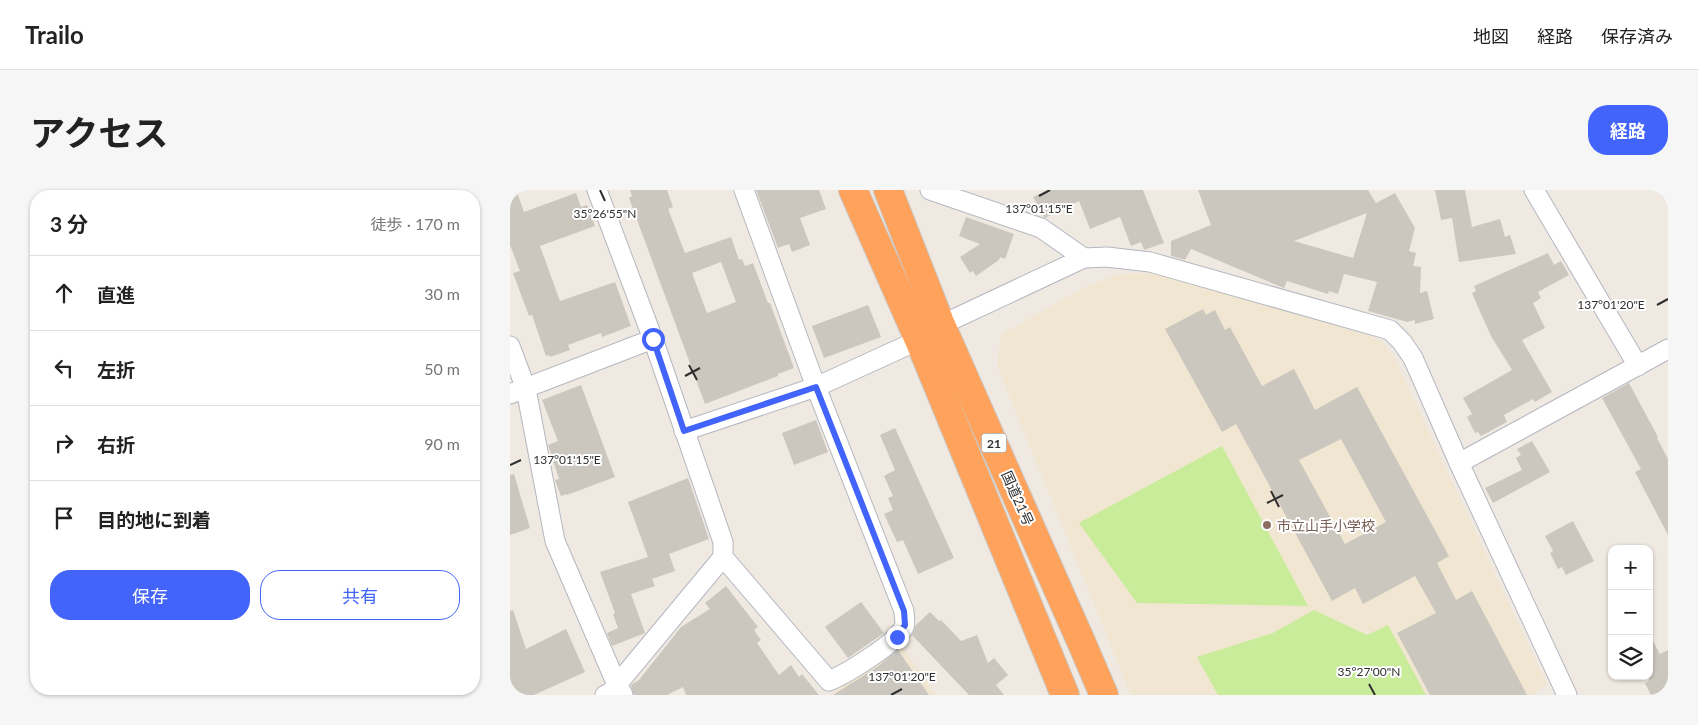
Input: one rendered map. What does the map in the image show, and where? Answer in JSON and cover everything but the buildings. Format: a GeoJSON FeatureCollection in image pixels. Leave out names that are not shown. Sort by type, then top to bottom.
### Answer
{"type":"FeatureCollection","features":[{"type":"Feature","properties":{"kind":"highway","name":"21"},"geometry":{"type":"LineString","coordinates":[[853,190],[919,340],[1065,695]]}},
{"type":"Feature","properties":{"kind":"highway","name":"国道21号"},"geometry":{"type":"LineString","coordinates":[[888,190],[941,325],[1104,695]]}},
{"type":"Feature","properties":{"kind":"street"},"geometry":{"type":"LineString","coordinates":[[597,190],[653,339],[723,542],[724,557],[829,681],[843,675],[897,637],[905,625],[904,611],[816,387],[744,190]]}},
{"type":"Feature","properties":{"kind":"street"},"geometry":{"type":"LineString","coordinates":[[930,190],[1041,228],[1084,258]]}},
{"type":"Feature","properties":{"kind":"street"},"geometry":{"type":"LineString","coordinates":[[1534,190],[1638,366]]}},
{"type":"Feature","properties":{"kind":"street"},"geometry":{"type":"LineString","coordinates":[[941,325],[1084,258],[1107,257],[1150,262],[1390,330],[1402,342],[1413,358],[1459,463],[1567,695]]}},
{"type":"Feature","properties":{"kind":"street"},"geometry":{"type":"LineString","coordinates":[[518,391],[653,339]]}},
{"type":"Feature","properties":{"kind":"street"},"geometry":{"type":"LineString","coordinates":[[684,431],[816,387],[919,340]]}},
{"type":"Feature","properties":{"kind":"street"},"geometry":{"type":"LineString","coordinates":[[510,346],[518,391],[555,541],[615,692],[724,557]]}},
{"type":"Feature","properties":{"kind":"street"},"geometry":{"type":"LineString","coordinates":[[1459,463],[1668,349]]}},
{"type":"Feature","properties":{"kind":"shaded area","name":"市立山手小学校"},"geometry":{"type":"Polygon","coordinates":[[[1153,273],[1370,335],[1383,343],[1393,355],[1547,685],[1535,692],[1536,695],[1131,695],[997,365],[1001,335],[1081,289],[1118,274],[1153,273]]]}},
{"type":"Feature","properties":{"kind":"shaded area"},"geometry":{"type":"Polygon","coordinates":[[[901,644],[936,695],[829,695],[901,644]]]}},
{"type":"Feature","properties":{"kind":"green space"},"geometry":{"type":"Polygon","coordinates":[[[1222,446],[1308,606],[1137,603],[1079,523],[1222,446]]]}},
{"type":"Feature","properties":{"kind":"green space"},"geometry":{"type":"Polygon","coordinates":[[[1314,610],[1367,635],[1388,625],[1426,695],[1218,695],[1197,657],[1273,633],[1314,610]]]}},
{"type":"Feature","properties":{"kind":"place","name":"市立山手小学校"},"geometry":{"type":"Point","coordinates":[1267,525]}},
{"type":"Feature","properties":{"kind":"route"},"geometry":{"type":"LineString","coordinates":[[653,339],[684,431],[816,387],[904,611],[905,625],[897,637]]}}]}
